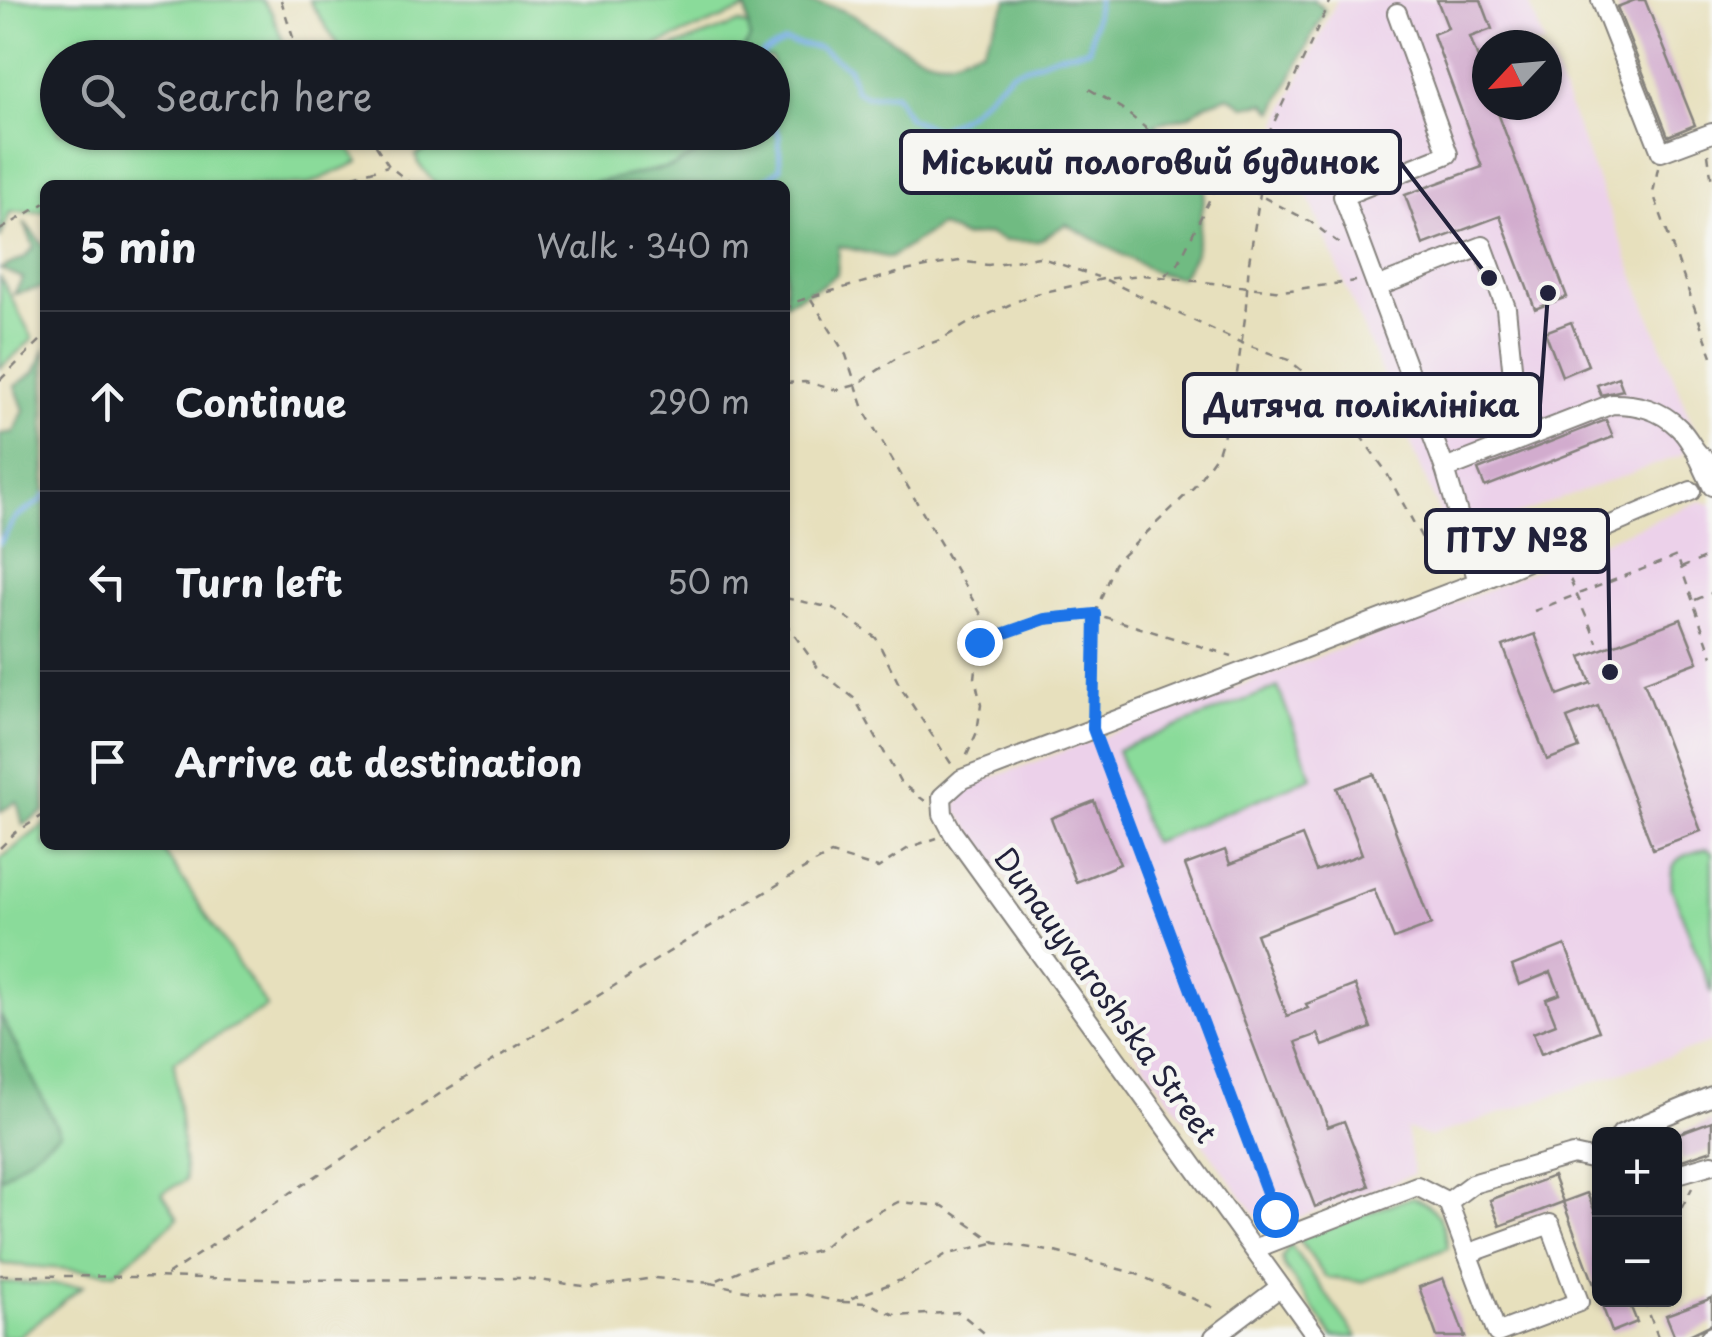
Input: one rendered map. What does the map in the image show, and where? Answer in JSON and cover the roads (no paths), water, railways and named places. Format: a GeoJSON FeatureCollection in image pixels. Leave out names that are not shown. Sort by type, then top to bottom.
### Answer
{"type":"FeatureCollection","features":[{"type":"Feature","properties":{"kind":"street"},"geometry":{"type":"LineString","coordinates":[[1601,0],[1661,152],[1709,134]]}},
{"type":"Feature","properties":{"kind":"street"},"geometry":{"type":"LineString","coordinates":[[1397,13],[1448,154],[1343,196],[1444,469],[1477,576],[1556,548],[1690,491]]}},
{"type":"Feature","properties":{"kind":"street"},"geometry":{"type":"LineString","coordinates":[[1375,282],[1482,246],[1506,308],[1513,376],[1531,434]]}},
{"type":"Feature","properties":{"kind":"street"},"geometry":{"type":"LineString","coordinates":[[1444,469],[1612,404],[1640,404],[1681,429],[1705,460],[1712,486]]}},
{"type":"Feature","properties":{"kind":"street","name":"Dunauyvaroshska Street"},"geometry":{"type":"LineString","coordinates":[[1317,1337],[953,833],[942,814],[942,797],[962,779],[1477,576]]}},
{"type":"Feature","properties":{"kind":"street"},"geometry":{"type":"LineString","coordinates":[[1638,1127],[1712,1096]]}},
{"type":"Feature","properties":{"kind":"street"},"geometry":{"type":"LineString","coordinates":[[1448,1202],[1472,1184],[1592,1147]]}},
{"type":"Feature","properties":{"kind":"street"},"geometry":{"type":"LineString","coordinates":[[1574,1155],[1592,1159]]}},
{"type":"Feature","properties":{"kind":"street"},"geometry":{"type":"LineString","coordinates":[[1682,1173],[1708,1165]]}},
{"type":"Feature","properties":{"kind":"street"},"geometry":{"type":"LineString","coordinates":[[1254,1249],[1417,1186],[1448,1202],[1467,1254],[1497,1332],[1579,1302],[1550,1224],[1467,1254]]}},
{"type":"Feature","properties":{"kind":"street"},"geometry":{"type":"LineString","coordinates":[[1214,1337],[1280,1287]]}},
{"type":"Feature","properties":{"kind":"waterway"},"geometry":{"type":"LineString","coordinates":[[790,43],[820,48],[849,68],[855,90],[867,96],[895,94],[908,118],[938,130],[967,114],[1012,72],[1060,54],[1089,49],[1098,0]]}},
{"type":"Feature","properties":{"kind":"waterway"},"geometry":{"type":"LineString","coordinates":[[764,180],[780,169],[779,150]]}},
{"type":"Feature","properties":{"kind":"waterway"},"geometry":{"type":"LineString","coordinates":[[0,543],[15,518],[40,502]]}},
{"type":"Feature","properties":{"kind":"place","name":"Міський пологовий будинок"},"geometry":{"type":"Point","coordinates":[1489,278]}},
{"type":"Feature","properties":{"kind":"place","name":"Дитяча поліклініка"},"geometry":{"type":"Point","coordinates":[1548,293]}},
{"type":"Feature","properties":{"kind":"place","name":"ПТУ №8"},"geometry":{"type":"Point","coordinates":[1610,672]}}]}
